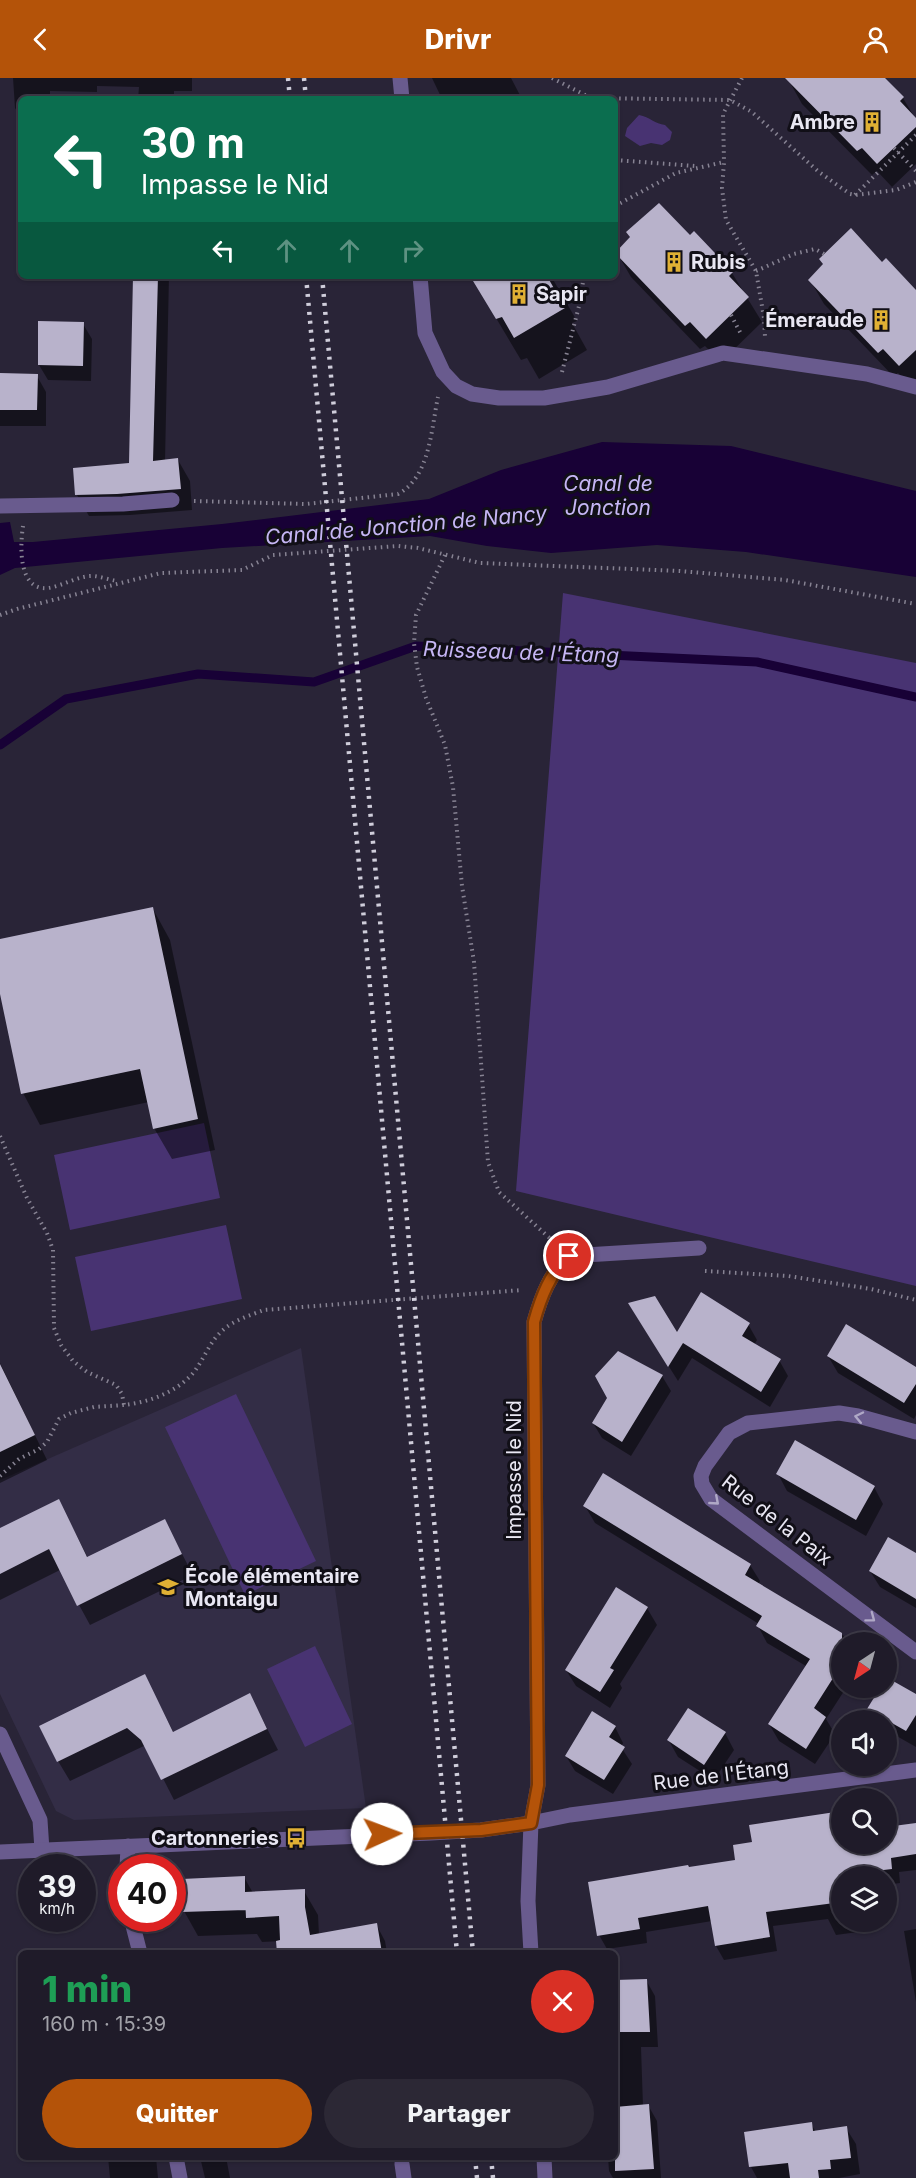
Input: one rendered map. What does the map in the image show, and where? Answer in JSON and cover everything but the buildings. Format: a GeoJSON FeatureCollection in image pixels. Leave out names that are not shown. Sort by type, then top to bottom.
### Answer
{"type":"FeatureCollection","features":[{"type":"Feature","properties":{"kind":"street"},"geometry":{"type":"LineString","coordinates":[[400,78],[402,96]]}},
{"type":"Feature","properties":{"kind":"street"},"geometry":{"type":"LineString","coordinates":[[420,279],[425,333],[442,372],[456,386],[472,394],[499,398],[544,398],[608,387],[723,353],[867,374],[916,387]]}},
{"type":"Feature","properties":{"kind":"street"},"geometry":{"type":"LineString","coordinates":[[0,506],[123,504],[172,500]]}},
{"type":"Feature","properties":{"kind":"street"},"geometry":{"type":"LineString","coordinates":[[569,1256],[699,1248]]}},
{"type":"Feature","properties":{"kind":"street","name":"Impasse le Nid"},"geometry":{"type":"LineString","coordinates":[[531,1950],[528,1901],[531,1823],[538,1785],[534,1322],[558,1265],[569,1256]]}},
{"type":"Feature","properties":{"kind":"street","name":"Rue de la Paix"},"geometry":{"type":"LineString","coordinates":[[916,1432],[858,1416],[838,1413],[748,1423],[729,1433],[705,1466],[701,1476],[705,1492],[711,1499],[916,1652]]}},
{"type":"Feature","properties":{"kind":"street"},"geometry":{"type":"LineString","coordinates":[[0,1734],[40,1820],[42,1850]]}},
{"type":"Feature","properties":{"kind":"street","name":"Rue de l'Étang"},"geometry":{"type":"LineString","coordinates":[[0,1852],[481,1830],[570,1815],[916,1770]]}},
{"type":"Feature","properties":{"kind":"street"},"geometry":{"type":"LineString","coordinates":[[128,1846],[128,1854]]}},
{"type":"Feature","properties":{"kind":"street"},"geometry":{"type":"LineString","coordinates":[[135,1932],[139,1950]]}},
{"type":"Feature","properties":{"kind":"street"},"geometry":{"type":"LineString","coordinates":[[177,2160],[180,2178]]}},
{"type":"Feature","properties":{"kind":"street"},"geometry":{"type":"LineString","coordinates":[[544,2160],[545,2178]]}},
{"type":"Feature","properties":{"kind":"path"},"geometry":{"type":"LineString","coordinates":[[552,78],[585,96]]}},
{"type":"Feature","properties":{"kind":"path"},"geometry":{"type":"LineString","coordinates":[[742,78],[723,114],[722,188],[726,220],[756,271],[765,318],[766,359]]}},
{"type":"Feature","properties":{"kind":"path"},"geometry":{"type":"LineString","coordinates":[[618,99],[730,100],[752,112],[819,172],[850,194],[896,190],[916,182]]}},
{"type":"Feature","properties":{"kind":"path"},"geometry":{"type":"LineString","coordinates":[[855,195],[916,135]]}},
{"type":"Feature","properties":{"kind":"path"},"geometry":{"type":"LineString","coordinates":[[894,148],[916,171]]}},
{"type":"Feature","properties":{"kind":"path"},"geometry":{"type":"LineString","coordinates":[[618,160],[701,167]]}},
{"type":"Feature","properties":{"kind":"path"},"geometry":{"type":"LineString","coordinates":[[618,204],[676,173],[724,162]]}},
{"type":"Feature","properties":{"kind":"path"},"geometry":{"type":"LineString","coordinates":[[756,271],[794,254],[815,249],[824,254]]}},
{"type":"Feature","properties":{"kind":"path"},"geometry":{"type":"LineString","coordinates":[[555,396],[579,306],[584,279]]}},
{"type":"Feature","properties":{"kind":"path"},"geometry":{"type":"LineString","coordinates":[[172,500],[306,504],[398,494],[409,488],[419,476],[429,444],[442,372]]}},
{"type":"Feature","properties":{"kind":"path"},"geometry":{"type":"LineString","coordinates":[[30,522],[23,526],[21,541],[27,579],[35,585],[46,588],[93,576],[119,582]]}},
{"type":"Feature","properties":{"kind":"path"},"geometry":{"type":"LineString","coordinates":[[0,615],[119,582],[161,573],[242,570],[273,555],[398,546],[418,548],[480,563],[680,571],[786,580],[916,604]]}},
{"type":"Feature","properties":{"kind":"path"},"geometry":{"type":"LineString","coordinates":[[445,555],[416,615],[414,643],[417,667],[426,698],[445,745],[453,787],[462,886],[479,1009],[488,1162],[499,1192],[569,1256]]}},
{"type":"Feature","properties":{"kind":"path"},"geometry":{"type":"LineString","coordinates":[[0,1136],[27,1198],[47,1233],[53,1251],[54,1328],[61,1345],[73,1361],[87,1372],[116,1385],[122,1394],[124,1405]]}},
{"type":"Feature","properties":{"kind":"path"},"geometry":{"type":"LineString","coordinates":[[699,1248],[698,1271],[788,1276],[871,1289],[916,1300]]}},
{"type":"Feature","properties":{"kind":"path"},"geometry":{"type":"LineString","coordinates":[[0,1476],[19,1459],[39,1449],[46,1442],[59,1419],[94,1407],[139,1404],[158,1397],[177,1386],[193,1373],[222,1330],[264,1310],[547,1287]]}},
{"type":"Feature","properties":{"kind":"shaded area"},"geometry":{"type":"Polygon","coordinates":[[[639,115],[665,125],[672,132],[670,140],[662,145],[651,143],[640,146],[625,136],[627,128],[639,115]]]}},
{"type":"Feature","properties":{"kind":"shaded area"},"geometry":{"type":"Polygon","coordinates":[[[563,593],[916,663],[916,1286],[516,1191],[563,593]]]}},
{"type":"Feature","properties":{"kind":"shaded area"},"geometry":{"type":"Polygon","coordinates":[[[204,1123],[220,1198],[70,1230],[54,1155],[204,1123]]]}},
{"type":"Feature","properties":{"kind":"shaded area"},"geometry":{"type":"Polygon","coordinates":[[[226,1225],[242,1299],[91,1331],[75,1257],[226,1225]]]}},
{"type":"Feature","properties":{"kind":"shaded area","name":"École élémentaire Montaigu"},"geometry":{"type":"Polygon","coordinates":[[[301,1348],[366,1808],[74,1820],[56,1811],[0,1694],[0,1480],[301,1348]]]}},
{"type":"Feature","properties":{"kind":"shaded area"},"geometry":{"type":"Polygon","coordinates":[[[236,1394],[316,1561],[245,1595],[165,1427],[236,1394]]]}},
{"type":"Feature","properties":{"kind":"shaded area"},"geometry":{"type":"Polygon","coordinates":[[[315,1646],[352,1724],[305,1747],[267,1669],[315,1646]]]}},
{"type":"Feature","properties":{"kind":"water","name":"Canal de Jonction"},"geometry":{"type":"Polygon","coordinates":[[[602,442],[731,446],[916,491],[916,577],[746,552],[657,545],[551,553],[487,546],[430,536],[222,548],[15,568],[0,575],[0,523],[10,522],[14,542],[33,542],[222,524],[429,499],[501,470],[602,442]]]}},
{"type":"Feature","properties":{"kind":"waterway","name":"Ruisseau de l'Étang"},"geometry":{"type":"LineString","coordinates":[[0,745],[66,699],[198,674],[314,682],[416,646],[757,662],[916,697]]}},
{"type":"Feature","properties":{"kind":"railway"},"geometry":{"type":"LineString","coordinates":[[288,78],[290,96]]}},
{"type":"Feature","properties":{"kind":"railway"},"geometry":{"type":"LineString","coordinates":[[304,78],[306,96]]}},
{"type":"Feature","properties":{"kind":"railway"},"geometry":{"type":"LineString","coordinates":[[306,279],[457,1950]]}},
{"type":"Feature","properties":{"kind":"railway"},"geometry":{"type":"LineString","coordinates":[[322,279],[473,1950]]}},
{"type":"Feature","properties":{"kind":"railway"},"geometry":{"type":"LineString","coordinates":[[475,2160],[477,2178]]}},
{"type":"Feature","properties":{"kind":"railway"},"geometry":{"type":"LineString","coordinates":[[491,2160],[493,2178]]}},
{"type":"Feature","properties":{"kind":"place","name":"Ambre"},"geometry":{"type":"Point","coordinates":[872,122]}},
{"type":"Feature","properties":{"kind":"place","name":"Rubis"},"geometry":{"type":"Point","coordinates":[674,262]}},
{"type":"Feature","properties":{"kind":"place","name":"Sapir"},"geometry":{"type":"Point","coordinates":[519,294]}},
{"type":"Feature","properties":{"kind":"place","name":"Émeraude"},"geometry":{"type":"Point","coordinates":[881,320]}},
{"type":"Feature","properties":{"kind":"place","name":"École élémentaire Montaigu"},"geometry":{"type":"Point","coordinates":[168,1587]}},
{"type":"Feature","properties":{"kind":"place","name":"Cartonneries"},"geometry":{"type":"Point","coordinates":[296,1838]}},
{"type":"Feature","properties":{"kind":"route"},"geometry":{"type":"LineString","coordinates":[[382,1834],[481,1830],[531,1823],[538,1785],[534,1322],[538,1306],[552,1275],[558,1265],[569,1256]]}},
{"type":"Feature","properties":{"kind":"water label","name":"Canal de Jonction de Nancy"},"geometry":{"type":"Point","coordinates":[406,525]}}]}
